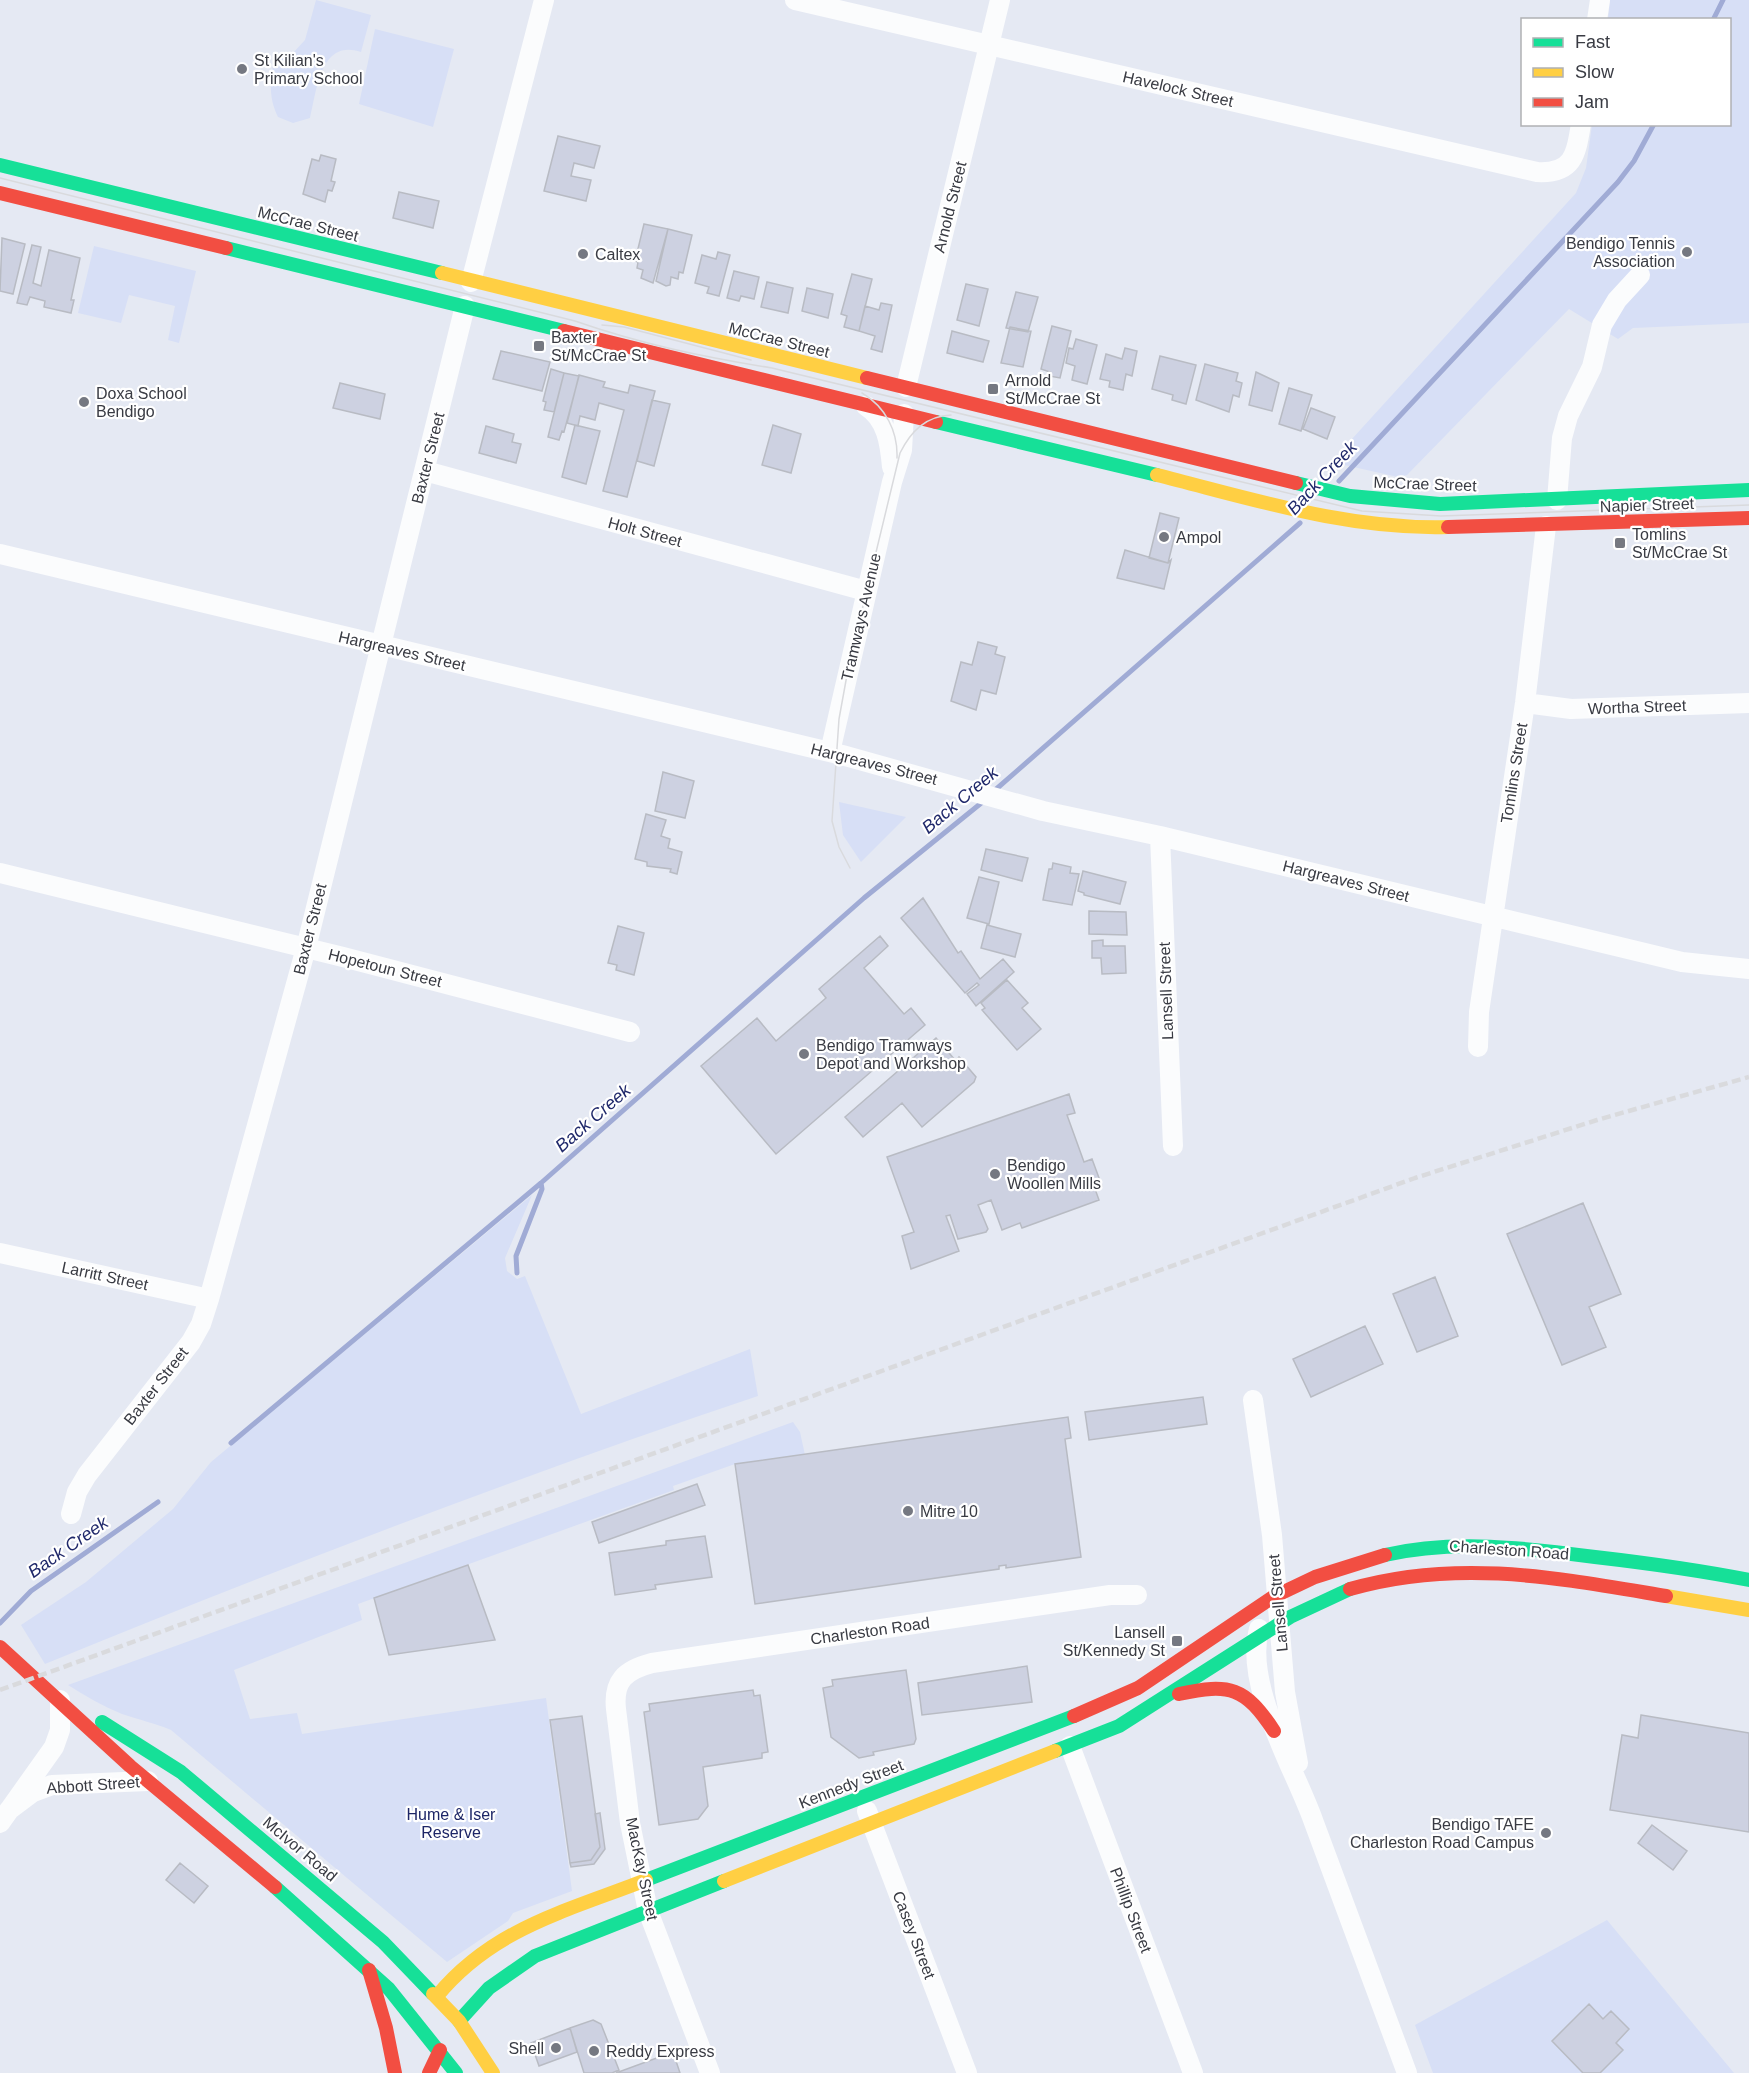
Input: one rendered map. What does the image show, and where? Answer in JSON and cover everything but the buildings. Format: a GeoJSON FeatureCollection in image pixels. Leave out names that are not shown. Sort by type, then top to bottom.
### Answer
{"type":"FeatureCollection","features":[{"type":"Feature","properties":{"kind":"main road","name":"McCrae Street"},"geometry":{"type":"LineString","coordinates":[[0,165],[1350,496],[1440,504],[1557,500]]}},
{"type":"Feature","properties":{"kind":"main road"},"geometry":{"type":"LineString","coordinates":[[0,193],[1330,517],[1404,528],[1546,526]]}},
{"type":"Feature","properties":{"kind":"main road"},"geometry":{"type":"LineString","coordinates":[[465,306],[471,282]]}},
{"type":"Feature","properties":{"kind":"main road","name":"Arnold Street"},"geometry":{"type":"LineString","coordinates":[[904,414],[906,387]]}},
{"type":"Feature","properties":{"kind":"main road","name":"Napier Street"},"geometry":{"type":"LineString","coordinates":[[1557,500],[1749,490]]}},
{"type":"Feature","properties":{"kind":"main road","name":"Tomlins Street"},"geometry":{"type":"LineString","coordinates":[[1546,526],[1557,500]]}},
{"type":"Feature","properties":{"kind":"main road","name":"Napier Street"},"geometry":{"type":"LineString","coordinates":[[1546,526],[1749,518]]}},
{"type":"Feature","properties":{"kind":"main road","name":"Charleston Road"},"geometry":{"type":"LineString","coordinates":[[1271,1598],[1316,1577],[1371,1559],[1412,1549],[1463,1545],[1536,1549],[1715,1573],[1749,1580]]}},
{"type":"Feature","properties":{"kind":"main road","name":"Charleston Road"},"geometry":{"type":"LineString","coordinates":[[1280,1623],[1317,1602],[1364,1584],[1447,1570],[1522,1573],[1749,1610]]}},
{"type":"Feature","properties":{"kind":"main road","name":"Kennedy Street"},"geometry":{"type":"LineString","coordinates":[[414,2040],[437,1996],[460,1970],[497,1941],[539,1920],[1117,1700],[1172,1668],[1271,1598]]}},
{"type":"Feature","properties":{"kind":"main road"},"geometry":{"type":"LineString","coordinates":[[429,2073],[449,2035],[490,1985],[516,1966],[570,1940],[778,1862],[870,1821],[1119,1726],[1171,1696],[1257,1635],[1280,1623]]}},
{"type":"Feature","properties":{"kind":"main road","name":"McIvor Road"},"geometry":{"type":"LineString","coordinates":[[2,1649],[148,1781],[369,1970],[420,2025],[449,2035],[493,2073]]}},
{"type":"Feature","properties":{"kind":"main road"},"geometry":{"type":"LineString","coordinates":[[1171,1696],[1212,1688],[1237,1690],[1255,1702],[1274,1731]]}},
{"type":"Feature","properties":{"kind":"main road","name":"McIvor Road"},"geometry":{"type":"LineString","coordinates":[[55,1695],[150,1750],[206,1792],[357,1919],[437,1996],[449,2035],[456,2073]]}},
{"type":"Feature","properties":{"kind":"main road"},"geometry":{"type":"LineString","coordinates":[[369,1970],[386,2028],[402,2070]]}},
{"type":"Feature","properties":{"kind":"street"},"geometry":{"type":"LineString","coordinates":[[471,282],[544,0]]}},
{"type":"Feature","properties":{"kind":"street","name":"Havelock Street"},"geometry":{"type":"LineString","coordinates":[[795,0],[1537,172],[1561,170],[1569,163],[1575,153],[1581,126]]}},
{"type":"Feature","properties":{"kind":"street","name":"Arnold Street"},"geometry":{"type":"LineString","coordinates":[[906,387],[1000,0]]}},
{"type":"Feature","properties":{"kind":"street"},"geometry":{"type":"LineString","coordinates":[[1597,18],[1600,0]]}},
{"type":"Feature","properties":{"kind":"street"},"geometry":{"type":"LineString","coordinates":[[1557,500],[1563,438],[1568,416],[1592,367],[1602,325],[1617,300],[1640,275]]}},
{"type":"Feature","properties":{"kind":"street","name":"Baxter Street"},"geometry":{"type":"LineString","coordinates":[[71,1514],[77,1492],[87,1475],[192,1340],[209,1299],[306,948],[465,306]]}},
{"type":"Feature","properties":{"kind":"street","name":"Tramways Avenue"},"geometry":{"type":"LineString","coordinates":[[856,401],[874,412],[883,425],[890,450],[892,482]]}},
{"type":"Feature","properties":{"kind":"street","name":"Tramways Avenue"},"geometry":{"type":"LineString","coordinates":[[830,752],[866,591],[902,450],[904,414]]}},
{"type":"Feature","properties":{"kind":"street","name":"Holt Street"},"geometry":{"type":"LineString","coordinates":[[425,471],[866,591]]}},
{"type":"Feature","properties":{"kind":"street","name":"Tomlins Street"},"geometry":{"type":"LineString","coordinates":[[1478,1047],[1479,1012],[1525,703],[1546,526]]}},
{"type":"Feature","properties":{"kind":"street","name":"Hargreaves Street"},"geometry":{"type":"LineString","coordinates":[[0,554],[381,647],[830,752],[1014,801],[1043,811],[1160,836],[1682,962],[1749,969]]}},
{"type":"Feature","properties":{"kind":"street","name":"Wortha Street"},"geometry":{"type":"LineString","coordinates":[[1525,703],[1571,709],[1749,703]]}},
{"type":"Feature","properties":{"kind":"street","name":"Lansell Street"},"geometry":{"type":"LineString","coordinates":[[1160,836],[1173,1146]]}},
{"type":"Feature","properties":{"kind":"street","name":"Hopetoun Street"},"geometry":{"type":"LineString","coordinates":[[0,873],[306,948],[630,1032]]}},
{"type":"Feature","properties":{"kind":"street","name":"Larritt Street"},"geometry":{"type":"LineString","coordinates":[[0,1253],[209,1299]]}},
{"type":"Feature","properties":{"kind":"street","name":"Lansell Street"},"geometry":{"type":"LineString","coordinates":[[1253,1400],[1272,1535],[1271,1598],[1257,1635],[1261,1684],[1274,1731],[1307,1804],[1407,2073]]}},
{"type":"Feature","properties":{"kind":"street","name":"Charleston Road"},"geometry":{"type":"LineString","coordinates":[[615,1691],[620,1681],[634,1670],[652,1663],[1110,1595],[1137,1595]]}},
{"type":"Feature","properties":{"kind":"street","name":"Lansell Street"},"geometry":{"type":"LineString","coordinates":[[1271,1598],[1280,1623],[1290,1724],[1307,1804]]}},
{"type":"Feature","properties":{"kind":"street","name":"MacKay Street"},"geometry":{"type":"LineString","coordinates":[[615,1691],[630,1823],[648,1911],[710,2073]]}},
{"type":"Feature","properties":{"kind":"street","name":"Abbott Street"},"geometry":{"type":"LineString","coordinates":[[5,1816],[58,1738],[55,1695]]}},
{"type":"Feature","properties":{"kind":"street","name":"Phillip Street"},"geometry":{"type":"LineString","coordinates":[[1070,1746],[1193,2073]]}},
{"type":"Feature","properties":{"kind":"street","name":"Abbott Street"},"geometry":{"type":"LineString","coordinates":[[5,1816],[33,1792],[52,1785],[148,1781]]}},
{"type":"Feature","properties":{"kind":"street","name":"Casey Street"},"geometry":{"type":"LineString","coordinates":[[862,1797],[967,2073]]}},
{"type":"Feature","properties":{"kind":"green space"},"geometry":{"type":"Polygon","coordinates":[[[316,0],[371,15],[361,52],[347,50],[337,53],[329,60],[318,82],[310,118],[293,123],[278,117],[272,101],[271,78],[275,54],[293,53],[305,40],[316,0]]]}},
{"type":"Feature","properties":{"kind":"green space"},"geometry":{"type":"Polygon","coordinates":[[[1610,0],[1749,0],[1749,323],[1633,328],[1618,339],[1569,309],[1407,475],[1398,477],[1331,462],[1576,193],[1586,168],[1592,126],[1731,126],[1731,18],[1608,18],[1610,0]]]}},
{"type":"Feature","properties":{"kind":"green space"},"geometry":{"type":"Polygon","coordinates":[[[375,29],[454,49],[433,127],[359,104],[375,29]]]}},
{"type":"Feature","properties":{"kind":"green space"},"geometry":{"type":"Polygon","coordinates":[[[94,246],[196,271],[179,343],[168,340],[175,306],[129,295],[121,323],[78,313],[94,246]]]}},
{"type":"Feature","properties":{"kind":"green space"},"geometry":{"type":"Polygon","coordinates":[[[839,802],[906,817],[861,862],[843,835],[839,802]]]}},
{"type":"Feature","properties":{"kind":"green space"},"geometry":{"type":"Polygon","coordinates":[[[532,1195],[505,1258],[507,1271],[517,1279],[525,1276],[581,1414],[750,1349],[758,1396],[399,1524],[45,1664],[21,1625],[86,1582],[173,1509],[211,1462],[532,1195]]]}},
{"type":"Feature","properties":{"kind":"green space","name":"Hume & Iser Reserve"},"geometry":{"type":"Polygon","coordinates":[[[793,1422],[800,1432],[805,1455],[735,1464],[673,1486],[674,1490],[358,1604],[362,1620],[234,1670],[250,1719],[297,1713],[302,1734],[546,1698],[572,1891],[513,1913],[508,1921],[447,1962],[171,1730],[115,1711],[68,1685],[793,1422]]]}},
{"type":"Feature","properties":{"kind":"green space"},"geometry":{"type":"Polygon","coordinates":[[[1607,1920],[1734,2073],[1433,2073],[1415,2025],[1607,1920]]]}},
{"type":"Feature","properties":{"kind":"waterway","name":"Back Creek"},"geometry":{"type":"LineString","coordinates":[[1714,18],[1723,0]]}},
{"type":"Feature","properties":{"kind":"waterway","name":"Back Creek"},"geometry":{"type":"LineString","coordinates":[[1339,481],[1618,182],[1634,161],[1653,126]]}},
{"type":"Feature","properties":{"kind":"waterway","name":"Back Creek"},"geometry":{"type":"LineString","coordinates":[[994,791],[1300,523]]}},
{"type":"Feature","properties":{"kind":"waterway","name":"Back Creek"},"geometry":{"type":"LineString","coordinates":[[231,1443],[541,1183],[864,898],[985,800]]}},
{"type":"Feature","properties":{"kind":"waterway"},"geometry":{"type":"LineString","coordinates":[[517,1273],[516,1256],[542,1189],[541,1183]]}},
{"type":"Feature","properties":{"kind":"waterway","name":"Back Creek"},"geometry":{"type":"LineString","coordinates":[[0,1623],[31,1591],[158,1502]]}},
{"type":"Feature","properties":{"kind":"tram line"},"geometry":{"type":"LineString","coordinates":[[0,178],[575,321],[648,343],[772,368],[1362,511],[1441,516],[1749,505]]}},
{"type":"Feature","properties":{"kind":"tram line"},"geometry":{"type":"LineString","coordinates":[[602,325],[624,327],[751,360]]}},
{"type":"Feature","properties":{"kind":"tram line"},"geometry":{"type":"LineString","coordinates":[[862,393],[878,405],[889,421],[897,448],[897,458]]}},
{"type":"Feature","properties":{"kind":"tram line"},"geometry":{"type":"LineString","coordinates":[[850,868],[839,847],[832,821],[839,719],[849,664],[900,453],[920,426],[934,418],[951,415]]}},
{"type":"Feature","properties":{"kind":"railway"},"geometry":{"type":"LineString","coordinates":[[0,1690],[1415,1178],[1597,1120],[1749,1077]]}},
{"type":"Feature","properties":{"kind":"traffic: fast"},"geometry":{"type":"LineString","coordinates":[[0,165],[442,273]]}},
{"type":"Feature","properties":{"kind":"traffic: fast"},"geometry":{"type":"LineString","coordinates":[[226,248],[564,331]]}},
{"type":"Feature","properties":{"kind":"traffic: fast"},"geometry":{"type":"LineString","coordinates":[[936,422],[1157,475]]}},
{"type":"Feature","properties":{"kind":"traffic: fast"},"geometry":{"type":"LineString","coordinates":[[1296,483],[1350,496],[1440,504],[1749,490]]}},
{"type":"Feature","properties":{"kind":"traffic: fast"},"geometry":{"type":"LineString","coordinates":[[1385,1555],[1437,1547],[1516,1548],[1653,1564],[1749,1580]]}},
{"type":"Feature","properties":{"kind":"traffic: fast"},"geometry":{"type":"LineString","coordinates":[[1055,1751],[1119,1726],[1290,1617],[1350,1589]]}},
{"type":"Feature","properties":{"kind":"traffic: fast"},"geometry":{"type":"LineString","coordinates":[[646,1880],[1074,1716]]}},
{"type":"Feature","properties":{"kind":"traffic: fast"},"geometry":{"type":"LineString","coordinates":[[102,1722],[181,1772],[383,1942],[433,1994]]}},
{"type":"Feature","properties":{"kind":"traffic: fast"},"geometry":{"type":"LineString","coordinates":[[459,2021],[489,1988],[535,1956],[724,1881]]}},
{"type":"Feature","properties":{"kind":"traffic: fast"},"geometry":{"type":"LineString","coordinates":[[275,1887],[389,1989],[456,2073]]}},
{"type":"Feature","properties":{"kind":"traffic: slow"},"geometry":{"type":"LineString","coordinates":[[442,273],[867,378]]}},
{"type":"Feature","properties":{"kind":"traffic: slow"},"geometry":{"type":"LineString","coordinates":[[1157,475],[1265,503],[1337,518],[1374,524],[1448,527]]}},
{"type":"Feature","properties":{"kind":"traffic: slow"},"geometry":{"type":"LineString","coordinates":[[1666,1596],[1749,1610]]}},
{"type":"Feature","properties":{"kind":"traffic: slow"},"geometry":{"type":"LineString","coordinates":[[724,1881],[1055,1751]]}},
{"type":"Feature","properties":{"kind":"traffic: slow"},"geometry":{"type":"LineString","coordinates":[[437,1996],[459,1973],[482,1954],[507,1938],[560,1912],[646,1880]]}},
{"type":"Feature","properties":{"kind":"traffic: slow"},"geometry":{"type":"LineString","coordinates":[[433,1994],[459,2021],[493,2073]]}},
{"type":"Feature","properties":{"kind":"traffic: jam"},"geometry":{"type":"LineString","coordinates":[[0,193],[226,248]]}},
{"type":"Feature","properties":{"kind":"traffic: jam"},"geometry":{"type":"LineString","coordinates":[[564,331],[936,422]]}},
{"type":"Feature","properties":{"kind":"traffic: jam"},"geometry":{"type":"LineString","coordinates":[[867,378],[1296,483]]}},
{"type":"Feature","properties":{"kind":"traffic: jam"},"geometry":{"type":"LineString","coordinates":[[1448,527],[1749,518]]}},
{"type":"Feature","properties":{"kind":"traffic: jam"},"geometry":{"type":"LineString","coordinates":[[1074,1716],[1138,1688],[1273,1597],[1315,1577],[1385,1555]]}},
{"type":"Feature","properties":{"kind":"traffic: jam"},"geometry":{"type":"LineString","coordinates":[[1350,1589],[1430,1574],[1469,1573],[1547,1578],[1666,1596]]}},
{"type":"Feature","properties":{"kind":"traffic: jam"},"geometry":{"type":"LineString","coordinates":[[0,1647],[130,1766],[275,1887]]}},
{"type":"Feature","properties":{"kind":"traffic: jam"},"geometry":{"type":"LineString","coordinates":[[1179,1694],[1211,1689],[1235,1692],[1254,1705],[1274,1731]]}},
{"type":"Feature","properties":{"kind":"traffic: jam"},"geometry":{"type":"LineString","coordinates":[[369,1970],[386,2028],[395,2073]]}},
{"type":"Feature","properties":{"kind":"traffic: jam"},"geometry":{"type":"LineString","coordinates":[[429,2073],[440,2050]]}},
{"type":"Feature","properties":{"kind":"place","name":"St Kilian's Primary School"},"geometry":{"type":"Point","coordinates":[242,69]}},
{"type":"Feature","properties":{"kind":"place","name":"Bendigo Tennis Association"},"geometry":{"type":"Point","coordinates":[1687,252]}},
{"type":"Feature","properties":{"kind":"place","name":"Caltex"},"geometry":{"type":"Point","coordinates":[583,254]}},
{"type":"Feature","properties":{"kind":"place","name":"Baxter St/McCrae St"},"geometry":{"type":"Point","coordinates":[539,346]}},
{"type":"Feature","properties":{"kind":"place","name":"Arnold St/McCrae St"},"geometry":{"type":"Point","coordinates":[993,389]}},
{"type":"Feature","properties":{"kind":"place","name":"Doxa School Bendigo"},"geometry":{"type":"Point","coordinates":[84,402]}},
{"type":"Feature","properties":{"kind":"place","name":"Ampol"},"geometry":{"type":"Point","coordinates":[1164,537]}},
{"type":"Feature","properties":{"kind":"place","name":"Tomlins St/McCrae St"},"geometry":{"type":"Point","coordinates":[1620,543]}},
{"type":"Feature","properties":{"kind":"place","name":"Bendigo Tramways Depot and Workshop"},"geometry":{"type":"Point","coordinates":[804,1054]}},
{"type":"Feature","properties":{"kind":"place","name":"Bendigo Woollen Mills"},"geometry":{"type":"Point","coordinates":[995,1174]}},
{"type":"Feature","properties":{"kind":"place","name":"Mitre 10"},"geometry":{"type":"Point","coordinates":[908,1511]}},
{"type":"Feature","properties":{"kind":"place","name":"Lansell St/Kennedy St"},"geometry":{"type":"Point","coordinates":[1177,1641]}},
{"type":"Feature","properties":{"kind":"place","name":"Bendigo TAFE Charleston Road Campus"},"geometry":{"type":"Point","coordinates":[1546,1833]}},
{"type":"Feature","properties":{"kind":"place","name":"Shell"},"geometry":{"type":"Point","coordinates":[556,2048]}},
{"type":"Feature","properties":{"kind":"place","name":"Reddy Express"},"geometry":{"type":"Point","coordinates":[594,2051]}}]}
